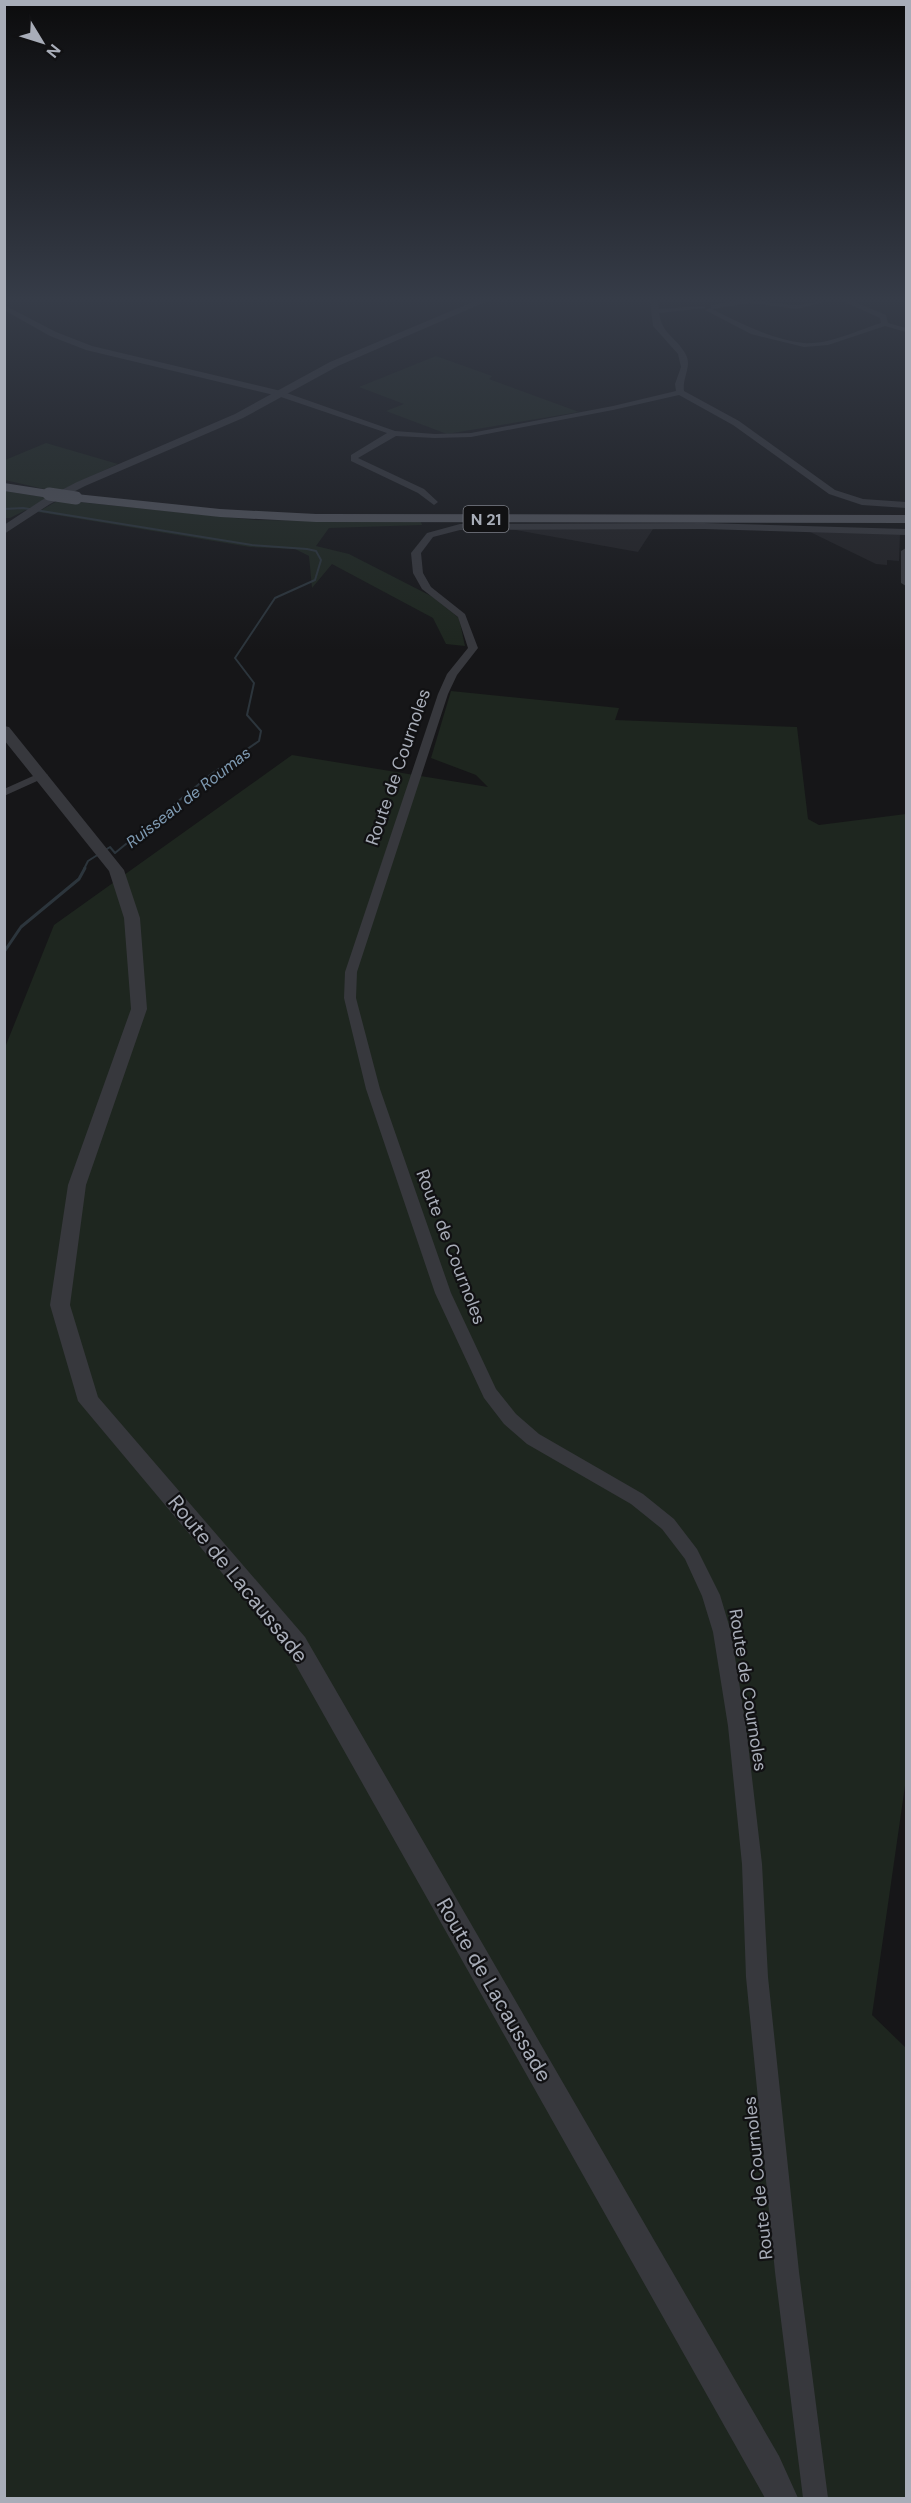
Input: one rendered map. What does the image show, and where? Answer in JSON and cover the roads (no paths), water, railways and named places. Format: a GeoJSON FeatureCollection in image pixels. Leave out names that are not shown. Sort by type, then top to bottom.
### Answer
{"type":"FeatureCollection","features":[{"type":"Feature","properties":{"kind":"main road","name":"N 21"},"geometry":{"type":"LineString","coordinates":[[4,487],[76,498],[220,513],[316,518],[903,523]]}},
{"type":"Feature","properties":{"kind":"street"},"geometry":{"type":"LineString","coordinates":[[4,531],[46,502],[237,417]]}},
{"type":"Feature","properties":{"kind":"street"},"geometry":{"type":"LineString","coordinates":[[345,417],[394,433],[435,436],[471,435],[567,417]]}},
{"type":"Feature","properties":{"kind":"street"},"geometry":{"type":"LineString","coordinates":[[725,417],[832,492],[862,502],[906,504]]}},
{"type":"Feature","properties":{"kind":"street"},"geometry":{"type":"LineString","coordinates":[[394,433],[354,457],[355,462],[421,491],[434,502]]}},
{"type":"Feature","properties":{"kind":"street","name":"Route de Cournoles"},"geometry":{"type":"LineString","coordinates":[[816,2499],[788,2272],[757,1977],[752,1864],[737,1726],[722,1632],[711,1595],[691,1554],[668,1524],[637,1499],[533,1439],[510,1419],[490,1393],[443,1293],[373,1089],[350,998],[351,972],[443,694],[452,674],[473,648],[462,616],[428,589],[418,573],[416,553],[430,535],[460,527],[903,523]]}},
{"type":"Feature","properties":{"kind":"street"},"geometry":{"type":"LineString","coordinates":[[906,551],[906,583]]}},
{"type":"Feature","properties":{"kind":"street","name":"Route de Lacaussade"},"geometry":{"type":"LineString","coordinates":[[4,730],[116,870],[132,918],[139,1009],[77,1185],[60,1305],[89,1401],[297,1645],[761,2458],[782,2499]]}},
{"type":"Feature","properties":{"kind":"street"},"geometry":{"type":"LineString","coordinates":[[4,793],[42,775]]}},
{"type":"Feature","properties":{"kind":"waterway","name":"Ruisseau de Roumas"},"geometry":{"type":"LineString","coordinates":[[4,509],[23,508],[252,545],[307,549],[316,551],[321,560],[315,580],[275,598],[235,658],[254,683],[247,715],[261,731],[259,741],[210,775],[115,853],[110,847],[88,861],[84,869]]}},
{"type":"Feature","properties":{"kind":"waterway","name":"Ruisseau de Roumas"},"geometry":{"type":"LineString","coordinates":[[4,952],[21,927],[79,879],[85,868]]}}]}
